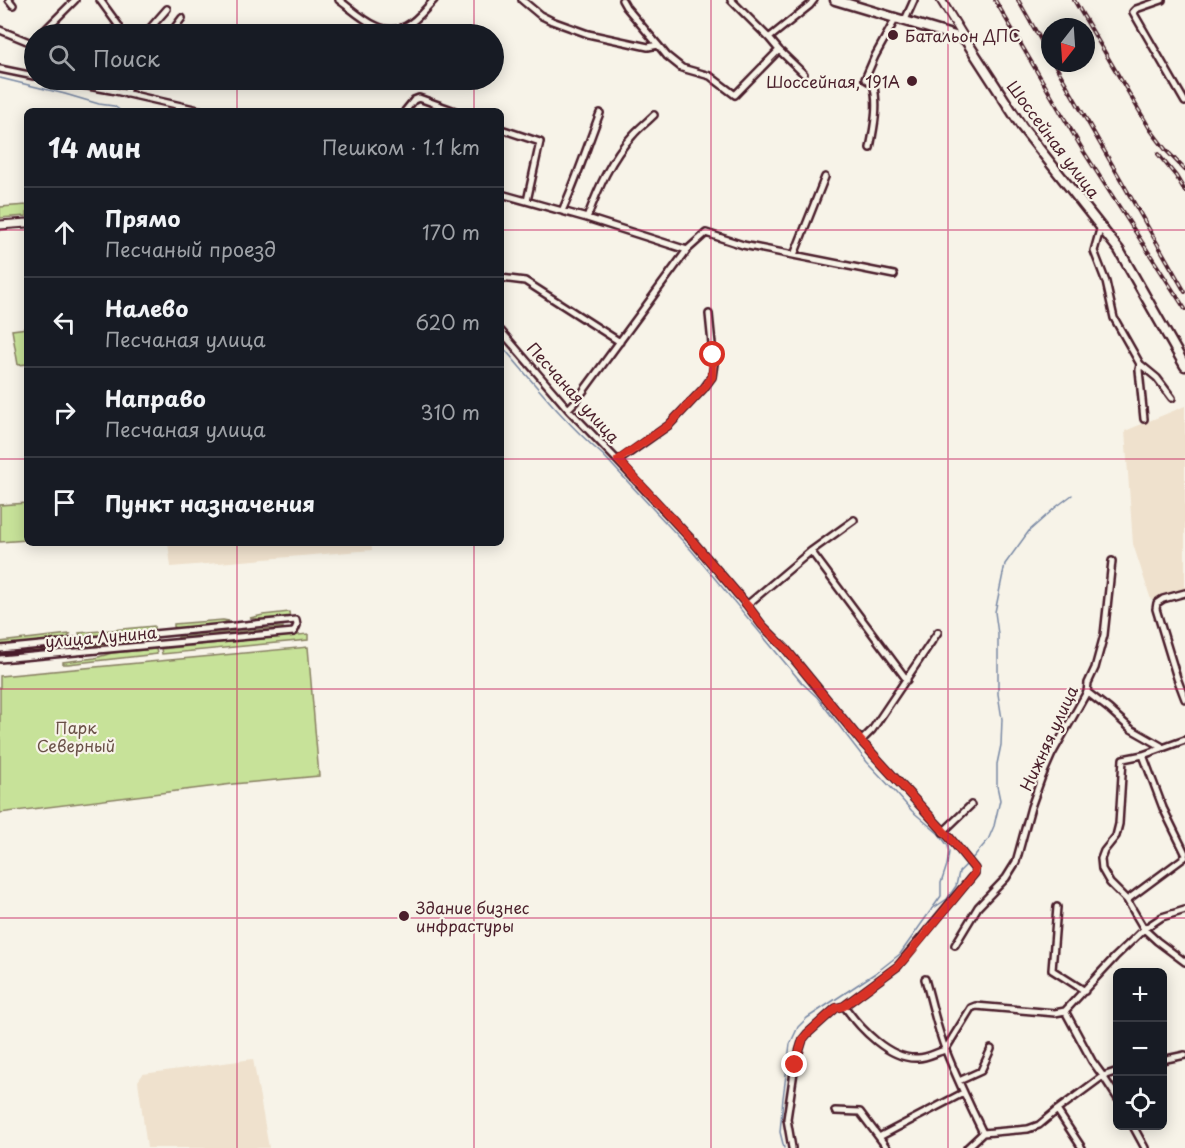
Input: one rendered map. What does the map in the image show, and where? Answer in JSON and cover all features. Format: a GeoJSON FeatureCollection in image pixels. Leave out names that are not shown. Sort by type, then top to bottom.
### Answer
{"type":"FeatureCollection","features":[{"type":"Feature","properties":{"kind":"main road"},"geometry":{"type":"LineString","coordinates":[[835,0],[965,39]]}},
{"type":"Feature","properties":{"kind":"main road","name":"Шоссейная улица"},"geometry":{"type":"LineString","coordinates":[[965,39],[1022,127],[1119,250],[1185,366]]}},
{"type":"Feature","properties":{"kind":"street"},"geometry":{"type":"LineString","coordinates":[[51,24],[75,0]]}},
{"type":"Feature","properties":{"kind":"street"},"geometry":{"type":"LineString","coordinates":[[100,0],[118,24]]}},
{"type":"Feature","properties":{"kind":"street"},"geometry":{"type":"LineString","coordinates":[[339,0],[348,2],[374,24]]}},
{"type":"Feature","properties":{"kind":"street"},"geometry":{"type":"LineString","coordinates":[[410,24],[434,0]]}},
{"type":"Feature","properties":{"kind":"street"},"geometry":{"type":"LineString","coordinates":[[522,0],[540,15],[588,34],[648,47],[658,45]]}},
{"type":"Feature","properties":{"kind":"street"},"geometry":{"type":"LineString","coordinates":[[622,0],[667,56],[682,68],[710,76],[735,95],[779,50]]}},
{"type":"Feature","properties":{"kind":"street"},"geometry":{"type":"LineString","coordinates":[[730,0],[804,74]]}},
{"type":"Feature","properties":{"kind":"street"},"geometry":{"type":"LineString","coordinates":[[769,38],[814,0]]}},
{"type":"Feature","properties":{"kind":"street"},"geometry":{"type":"LineString","coordinates":[[905,20],[914,0]]}},
{"type":"Feature","properties":{"kind":"street"},"geometry":{"type":"LineString","coordinates":[[941,0],[965,39]]}},
{"type":"Feature","properties":{"kind":"street"},"geometry":{"type":"LineString","coordinates":[[1162,0],[1133,12],[1185,102]]}},
{"type":"Feature","properties":{"kind":"street"},"geometry":{"type":"LineString","coordinates":[[154,24],[167,9]]}},
{"type":"Feature","properties":{"kind":"street"},"geometry":{"type":"LineString","coordinates":[[178,24],[182,18]]}},
{"type":"Feature","properties":{"kind":"street"},"geometry":{"type":"LineString","coordinates":[[870,148],[876,93],[873,84],[866,79],[875,56],[896,18]]}},
{"type":"Feature","properties":{"kind":"street"},"geometry":{"type":"LineString","coordinates":[[0,30],[24,38]]}},
{"type":"Feature","properties":{"kind":"street"},"geometry":{"type":"LineString","coordinates":[[0,69],[24,74]]}},
{"type":"Feature","properties":{"kind":"street"},"geometry":{"type":"LineString","coordinates":[[111,90],[189,108]]}},
{"type":"Feature","properties":{"kind":"street"},"geometry":{"type":"LineString","coordinates":[[126,94],[127,90]]}},
{"type":"Feature","properties":{"kind":"street"},"geometry":{"type":"LineString","coordinates":[[407,108],[419,98],[446,108]]}},
{"type":"Feature","properties":{"kind":"street"},"geometry":{"type":"LineString","coordinates":[[562,211],[573,188],[600,113]]}},
{"type":"Feature","properties":{"kind":"street"},"geometry":{"type":"LineString","coordinates":[[587,218],[599,186],[618,152],[632,135],[654,115]]}},
{"type":"Feature","properties":{"kind":"street"},"geometry":{"type":"LineString","coordinates":[[504,130],[540,141],[527,201]]}},
{"type":"Feature","properties":{"kind":"street"},"geometry":{"type":"LineString","coordinates":[[794,255],[825,177]]}},
{"type":"Feature","properties":{"kind":"street"},"geometry":{"type":"LineString","coordinates":[[504,195],[687,250]]}},
{"type":"Feature","properties":{"kind":"street"},"geometry":{"type":"LineString","coordinates":[[0,225],[24,223]]}},
{"type":"Feature","properties":{"kind":"street"},"geometry":{"type":"LineString","coordinates":[[1101,226],[1094,251],[1106,282],[1114,318],[1140,364],[1157,378],[1172,398]]}},
{"type":"Feature","properties":{"kind":"street"},"geometry":{"type":"LineString","coordinates":[[568,409],[687,250],[706,233],[743,245],[894,275]]}},
{"type":"Feature","properties":{"kind":"street"},"geometry":{"type":"LineString","coordinates":[[504,278],[525,281],[620,342]]}},
{"type":"Feature","properties":{"kind":"street"},"geometry":{"type":"LineString","coordinates":[[618,460],[669,425],[712,377],[714,364],[709,314]]}},
{"type":"Feature","properties":{"kind":"street","name":"Песчаная улица"},"geometry":{"type":"LineString","coordinates":[[504,334],[568,409],[690,538],[861,741],[975,869],[975,873],[898,966],[844,1006],[836,1008],[803,1039],[795,1065],[787,1119],[792,1148]]}},
{"type":"Feature","properties":{"kind":"street"},"geometry":{"type":"LineString","coordinates":[[1140,364],[1144,419]]}},
{"type":"Feature","properties":{"kind":"street"},"geometry":{"type":"LineString","coordinates":[[747,605],[811,551],[854,520]]}},
{"type":"Feature","properties":{"kind":"street"},"geometry":{"type":"LineString","coordinates":[[811,551],[907,680]]}},
{"type":"Feature","properties":{"kind":"street","name":"Нижняя улица"},"geometry":{"type":"LineString","coordinates":[[955,945],[978,907],[1006,878],[1016,862],[1031,807],[1045,770],[1087,692],[1104,635],[1112,561]]}},
{"type":"Feature","properties":{"kind":"street"},"geometry":{"type":"LineString","coordinates":[[1185,593],[1163,599],[1157,603],[1156,609],[1185,699]]}},
{"type":"Feature","properties":{"kind":"street"},"geometry":{"type":"LineString","coordinates":[[169,634],[296,620],[297,625],[294,632],[170,644]]}},
{"type":"Feature","properties":{"kind":"street"},"geometry":{"type":"LineString","coordinates":[[861,741],[872,730],[938,633]]}},
{"type":"Feature","properties":{"kind":"street","name":"улица Лунина"},"geometry":{"type":"LineString","coordinates":[[0,649],[169,634],[170,644],[0,659]]}},
{"type":"Feature","properties":{"kind":"street"},"geometry":{"type":"LineString","coordinates":[[1087,692],[1131,729],[1162,748]]}},
{"type":"Feature","properties":{"kind":"street"},"geometry":{"type":"LineString","coordinates":[[1185,740],[1143,755],[1123,759],[1119,824],[1116,836],[1104,851],[1101,859],[1102,868],[1110,883],[1127,900],[1144,929],[1185,961]]}},
{"type":"Feature","properties":{"kind":"street"},"geometry":{"type":"LineString","coordinates":[[1127,900],[1185,855],[1163,808],[1143,755]]}},
{"type":"Feature","properties":{"kind":"street"},"geometry":{"type":"LineString","coordinates":[[943,832],[971,805]]}},
{"type":"Feature","properties":{"kind":"street"},"geometry":{"type":"LineString","coordinates":[[1057,907],[1052,970],[1085,991]]}},
{"type":"Feature","properties":{"kind":"street"},"geometry":{"type":"LineString","coordinates":[[844,1006],[857,1024],[889,1050],[900,1055],[919,1058],[945,1050],[970,1008],[976,1006],[1055,1013],[1065,1011],[1144,929],[1162,917],[1185,910]]}},
{"type":"Feature","properties":{"kind":"street"},"geometry":{"type":"LineString","coordinates":[[925,979],[945,1050],[983,1133]]}},
{"type":"Feature","properties":{"kind":"street"},"geometry":{"type":"LineString","coordinates":[[1065,1011],[1092,1061],[1113,1091]]}},
{"type":"Feature","properties":{"kind":"street"},"geometry":{"type":"LineString","coordinates":[[959,1081],[981,1071],[992,1049]]}},
{"type":"Feature","properties":{"kind":"street"},"geometry":{"type":"LineString","coordinates":[[1167,1059],[1185,1055]]}},
{"type":"Feature","properties":{"kind":"street"},"geometry":{"type":"LineString","coordinates":[[968,1148],[983,1133],[1028,1129],[1039,1125],[1103,1076],[1113,1073]]}},
{"type":"Feature","properties":{"kind":"street"},"geometry":{"type":"LineString","coordinates":[[879,1137],[963,1093]]}},
{"type":"Feature","properties":{"kind":"street"},"geometry":{"type":"LineString","coordinates":[[1057,1110],[1082,1148]]}},
{"type":"Feature","properties":{"kind":"street"},"geometry":{"type":"LineString","coordinates":[[835,1111],[860,1112],[887,1148]]}},
{"type":"Feature","properties":{"kind":"street"},"geometry":{"type":"LineString","coordinates":[[1136,1130],[1145,1148]]}},
{"type":"Feature","properties":{"kind":"shaded area"},"geometry":{"type":"Polygon","coordinates":[[[1185,406],[1185,591],[1151,600],[1133,544],[1125,431],[1185,406]]]}},
{"type":"Feature","properties":{"kind":"shaded area"},"geometry":{"type":"Polygon","coordinates":[[[168,546],[371,546],[372,550],[171,567],[168,546]]]}},
{"type":"Feature","properties":{"kind":"shaded area"},"geometry":{"type":"Polygon","coordinates":[[[253,1059],[269,1148],[147,1148],[138,1081],[143,1074],[253,1059]]]}},
{"type":"Feature","properties":{"kind":"green space"},"geometry":{"type":"Polygon","coordinates":[[[24,205],[24,216],[0,218],[0,207],[24,205]]]}},
{"type":"Feature","properties":{"kind":"green space"},"geometry":{"type":"Polygon","coordinates":[[[24,328],[24,364],[18,365],[12,330],[24,328]]]}},
{"type":"Feature","properties":{"kind":"green space"},"geometry":{"type":"Polygon","coordinates":[[[24,503],[24,540],[0,542],[0,505],[24,503]]]}},
{"type":"Feature","properties":{"kind":"green space"},"geometry":{"type":"Polygon","coordinates":[[[289,612],[290,618],[265,620],[250,618],[263,615],[289,612]]]}},
{"type":"Feature","properties":{"kind":"green space"},"geometry":{"type":"Polygon","coordinates":[[[229,621],[216,625],[178,629],[174,627],[174,624],[229,621]]]}},
{"type":"Feature","properties":{"kind":"green space"},"geometry":{"type":"Polygon","coordinates":[[[154,626],[154,631],[84,638],[79,633],[154,626]]]}},
{"type":"Feature","properties":{"kind":"green space"},"geometry":{"type":"Polygon","coordinates":[[[283,627],[283,630],[178,640],[178,637],[283,627]]]}},
{"type":"Feature","properties":{"kind":"green space"},"geometry":{"type":"Polygon","coordinates":[[[70,634],[66,640],[0,646],[0,642],[70,634]]]}},
{"type":"Feature","properties":{"kind":"green space"},"geometry":{"type":"Polygon","coordinates":[[[308,634],[308,640],[162,654],[161,649],[308,634]]]}},
{"type":"Feature","properties":{"kind":"green space"},"geometry":{"type":"Polygon","coordinates":[[[154,638],[154,641],[0,655],[0,652],[154,638]]]}},
{"type":"Feature","properties":{"kind":"green space","name":"Парк Северный"},"geometry":{"type":"Polygon","coordinates":[[[308,647],[319,776],[233,784],[0,813],[0,676],[308,647]]]}},
{"type":"Feature","properties":{"kind":"green space"},"geometry":{"type":"Polygon","coordinates":[[[156,649],[157,654],[63,664],[63,662],[95,658],[112,653],[156,649]]]}},
{"type":"Feature","properties":{"kind":"waterway"},"geometry":{"type":"LineString","coordinates":[[0,78],[24,84]]}},
{"type":"Feature","properties":{"kind":"waterway"},"geometry":{"type":"LineString","coordinates":[[49,90],[117,108]]}},
{"type":"Feature","properties":{"kind":"waterway"},"geometry":{"type":"LineString","coordinates":[[504,349],[562,416],[603,455],[692,551],[801,682],[817,697],[867,762],[912,811],[939,834],[948,846],[949,852],[941,883],[941,896],[900,954],[807,1018],[798,1027],[790,1044],[783,1098],[780,1132],[784,1148]]}},
{"type":"Feature","properties":{"kind":"waterway"},"geometry":{"type":"LineString","coordinates":[[970,861],[988,840],[1000,800],[997,786],[997,764],[1001,745],[1002,719],[998,694],[998,634],[995,612],[1005,564],[1029,531],[1072,495]]}},
{"type":"Feature","properties":{"kind":"waterway"},"geometry":{"type":"LineString","coordinates":[[935,907],[947,899],[956,886],[959,872],[967,864]]}},
{"type":"Feature","properties":{"kind":"railway"},"geometry":{"type":"LineString","coordinates":[[995,0],[1084,152],[1185,309]]}},
{"type":"Feature","properties":{"kind":"railway"},"geometry":{"type":"LineString","coordinates":[[1018,0],[1041,40]]}},
{"type":"Feature","properties":{"kind":"railway"},"geometry":{"type":"LineString","coordinates":[[1074,0],[1150,129],[1185,170]]}},
{"type":"Feature","properties":{"kind":"railway"},"geometry":{"type":"LineString","coordinates":[[1059,72],[1185,292]]}},
{"type":"Feature","properties":{"kind":"railway"},"geometry":{"type":"LineString","coordinates":[[1158,154],[1185,191]]}},
{"type":"Feature","properties":{"kind":"place","name":"Батальон ДПС"},"geometry":{"type":"Point","coordinates":[893,35]}},
{"type":"Feature","properties":{"kind":"place","name":"Шоссейная, 191А"},"geometry":{"type":"Point","coordinates":[912,81]}},
{"type":"Feature","properties":{"kind":"place","name":"Здание бизнес инфрастуры"},"geometry":{"type":"Point","coordinates":[404,916]}},
{"type":"Feature","properties":{"kind":"route"},"geometry":{"type":"LineString","coordinates":[[713,355],[712,377],[704,388],[669,425],[618,460],[690,538],[861,741],[950,838],[975,869],[975,873],[898,966],[844,1006],[836,1008],[807,1034],[803,1039],[795,1065]]}}]}
